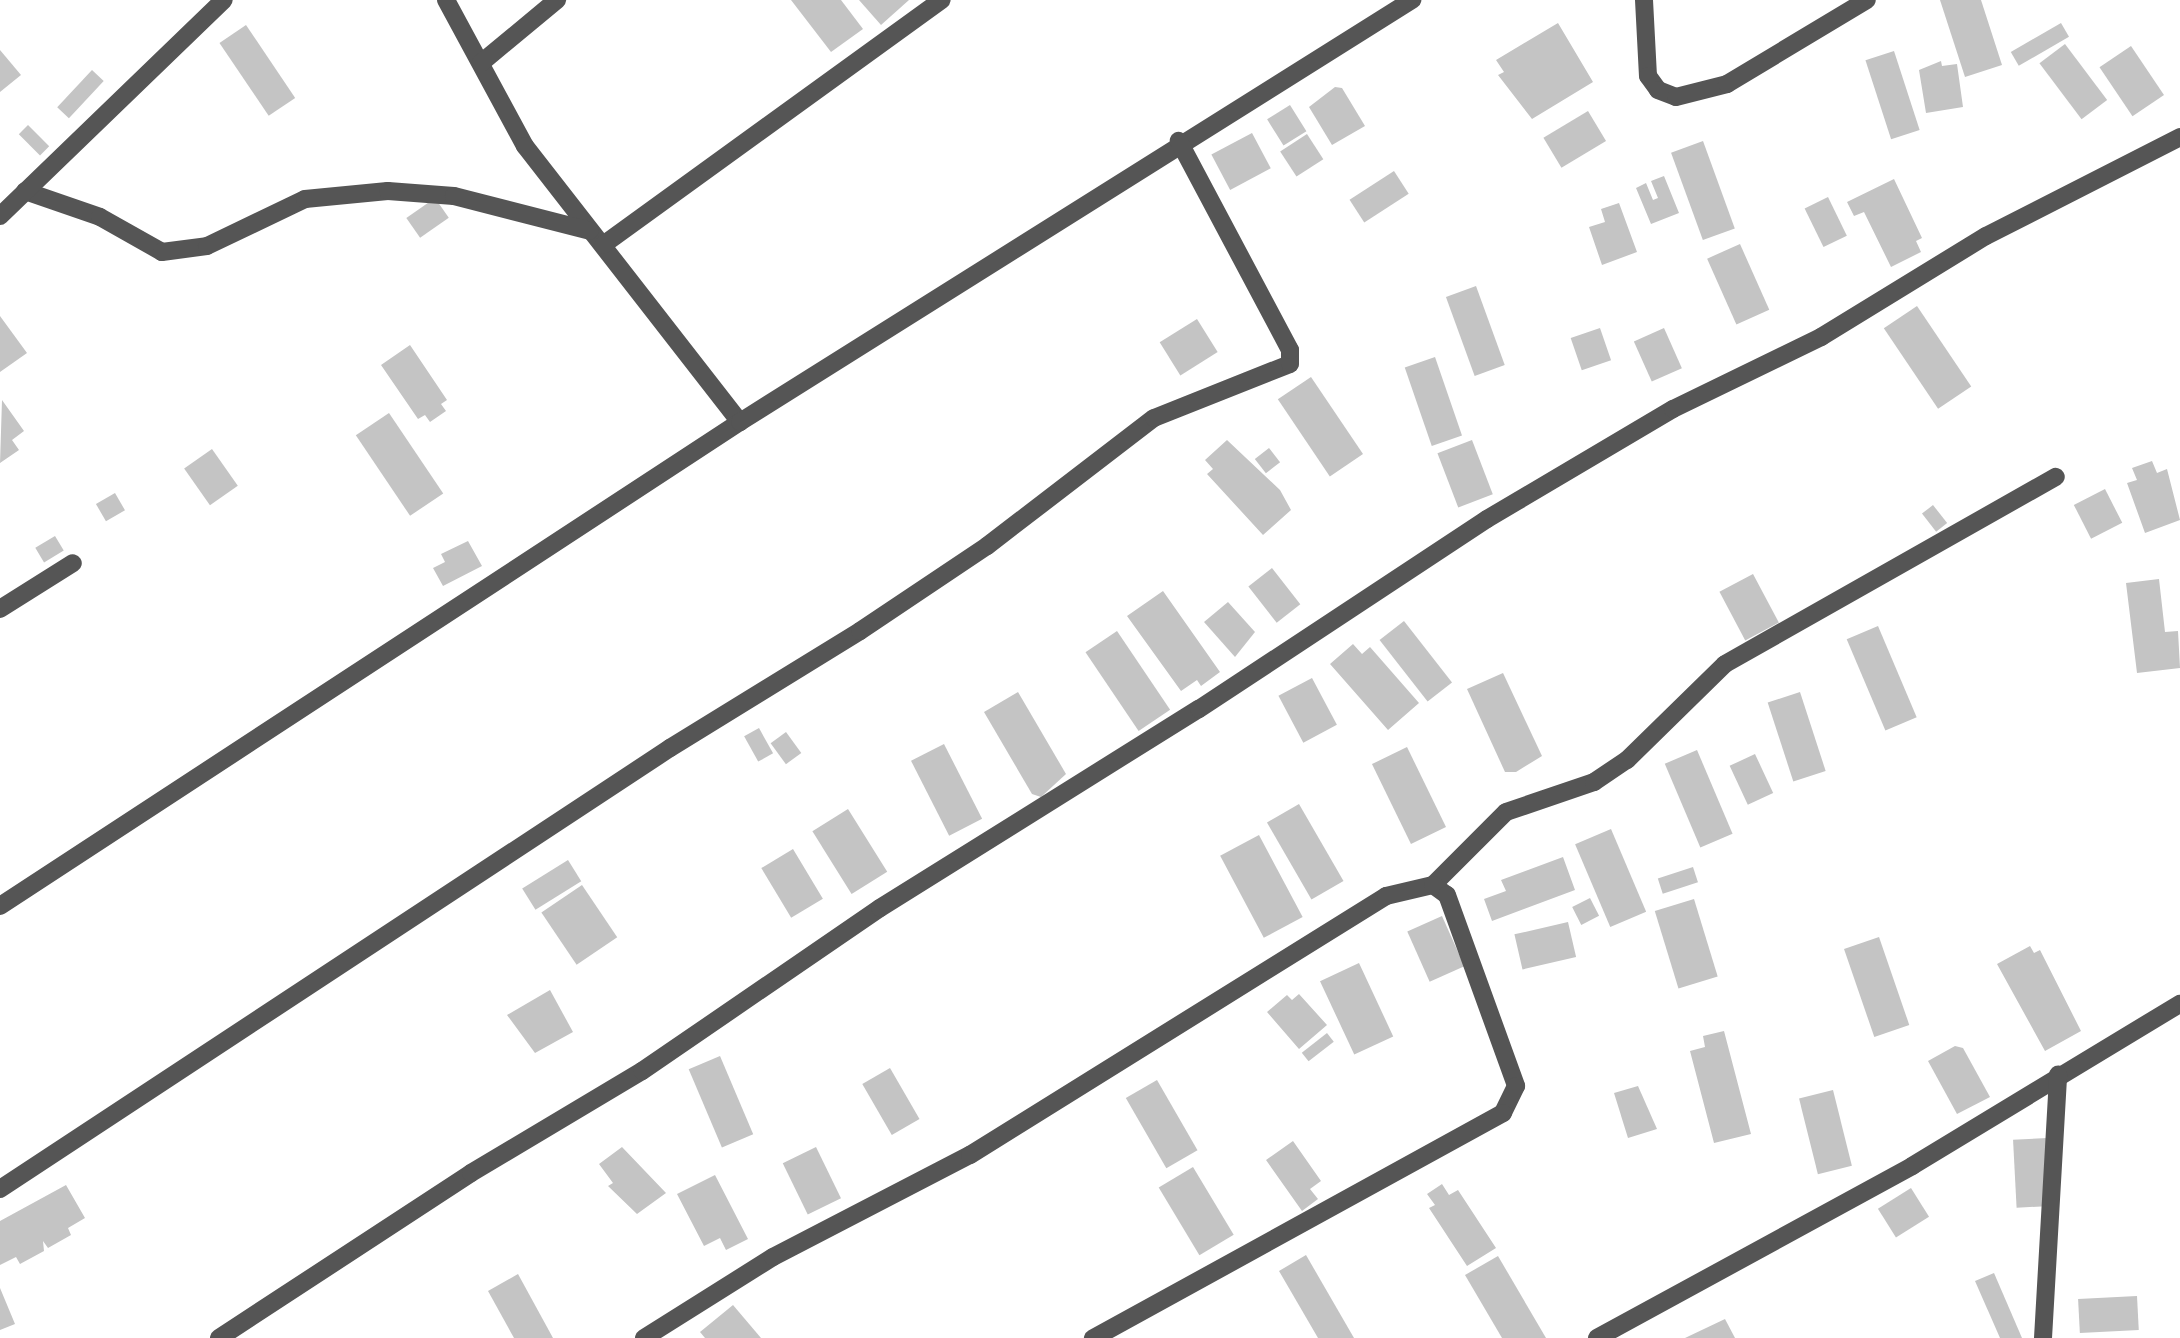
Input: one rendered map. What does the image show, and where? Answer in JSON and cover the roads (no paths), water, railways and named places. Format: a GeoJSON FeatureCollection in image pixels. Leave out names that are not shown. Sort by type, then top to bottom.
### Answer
{"type":"FeatureCollection","features":[{"type":"Feature","properties":{"kind":"street"},"geometry":{"type":"LineString","coordinates":[[0,216],[224,0]]}},
{"type":"Feature","properties":{"kind":"street"},"geometry":{"type":"LineString","coordinates":[[446,0],[525,146],[740,422]]}},
{"type":"Feature","properties":{"kind":"street"},"geometry":{"type":"LineString","coordinates":[[481,63],[557,0]]}},
{"type":"Feature","properties":{"kind":"street"},"geometry":{"type":"LineString","coordinates":[[603,246],[942,0]]}},
{"type":"Feature","properties":{"kind":"street"},"geometry":{"type":"LineString","coordinates":[[0,906],[740,422],[1179,141],[1412,0]]}},
{"type":"Feature","properties":{"kind":"street"},"geometry":{"type":"LineString","coordinates":[[1644,0],[1648,76],[1658,90],[1676,97],[1727,84],[1867,0]]}},
{"type":"Feature","properties":{"kind":"street"},"geometry":{"type":"LineString","coordinates":[[219,1338],[471,1172],[642,1071],[880,908],[1199,709],[1487,519],[1673,409],[1821,337],[1986,236],[2180,137]]}},
{"type":"Feature","properties":{"kind":"street"},"geometry":{"type":"LineString","coordinates":[[0,1189],[670,748],[871,624],[987,546],[1163,413],[1290,364],[1290,350],[1179,141]]}},
{"type":"Feature","properties":{"kind":"street"},"geometry":{"type":"LineString","coordinates":[[25,191],[100,217],[162,252],[207,246],[305,199],[387,191],[454,196],[590,231]]}},
{"type":"Feature","properties":{"kind":"street"},"geometry":{"type":"LineString","coordinates":[[644,1338],[773,1257],[970,1154],[1386,896],[1433,885],[1506,812],[1594,782],[1627,760],[1726,664],[2056,477]]}},
{"type":"Feature","properties":{"kind":"street"},"geometry":{"type":"LineString","coordinates":[[0,610],[73,563]]}},
{"type":"Feature","properties":{"kind":"street"},"geometry":{"type":"LineString","coordinates":[[1093,1338],[1503,1113],[1516,1086],[1507,1055],[1447,895],[1433,885]]}},
{"type":"Feature","properties":{"kind":"street"},"geometry":{"type":"LineString","coordinates":[[1597,1338],[1912,1166],[2058,1074],[2180,1004]]}},
{"type":"Feature","properties":{"kind":"street"},"geometry":{"type":"LineString","coordinates":[[2043,1338],[2058,1074]]}}]}
